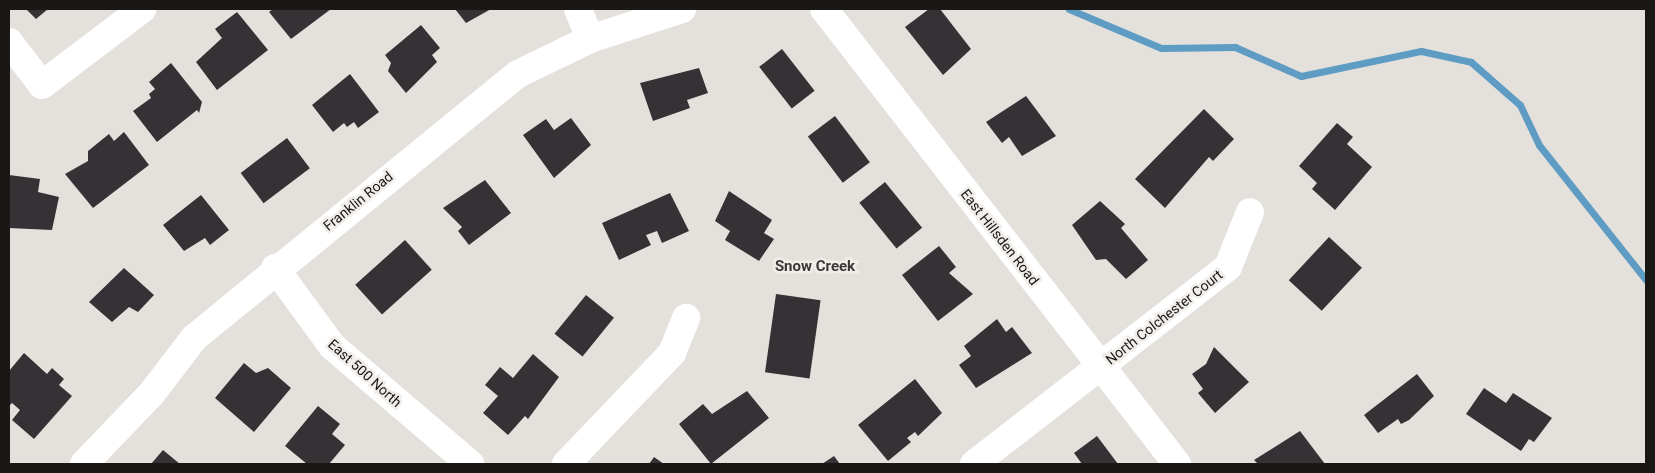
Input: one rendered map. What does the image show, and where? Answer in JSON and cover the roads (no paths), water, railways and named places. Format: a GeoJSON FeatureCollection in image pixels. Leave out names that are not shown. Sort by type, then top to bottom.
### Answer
{"type":"FeatureCollection","features":[{"type":"Feature","properties":{"kind":"street"},"geometry":{"type":"LineString","coordinates":[[9,42],[42,85],[142,9]]}},
{"type":"Feature","properties":{"kind":"street"},"geometry":{"type":"LineString","coordinates":[[578,9],[590,39]]}},
{"type":"Feature","properties":{"kind":"street","name":"Franklin Road"},"geometry":{"type":"LineString","coordinates":[[84,464],[152,394],[194,338],[275,268],[518,74],[590,39],[682,9]]}},
{"type":"Feature","properties":{"kind":"street","name":"East Hillsden Road"},"geometry":{"type":"LineString","coordinates":[[824,9],[1177,464]]}},
{"type":"Feature","properties":{"kind":"street","name":"North Colchester Court"},"geometry":{"type":"LineString","coordinates":[[974,464],[1228,267],[1250,212]]}},
{"type":"Feature","properties":{"kind":"street","name":"East 500 North"},"geometry":{"type":"LineString","coordinates":[[275,268],[332,346],[470,464]]}},
{"type":"Feature","properties":{"kind":"street"},"geometry":{"type":"LineString","coordinates":[[566,464],[672,353],[686,318]]}},
{"type":"Feature","properties":{"kind":"waterway"},"geometry":{"type":"LineString","coordinates":[[1069,9],[1161,48],[1235,47],[1301,76],[1421,51],[1471,62],[1520,105],[1539,145],[1646,280]]}},
{"type":"Feature","properties":{"kind":"district","name":"Snow Creek"},"geometry":{"type":"Point","coordinates":[815,267]}}]}
